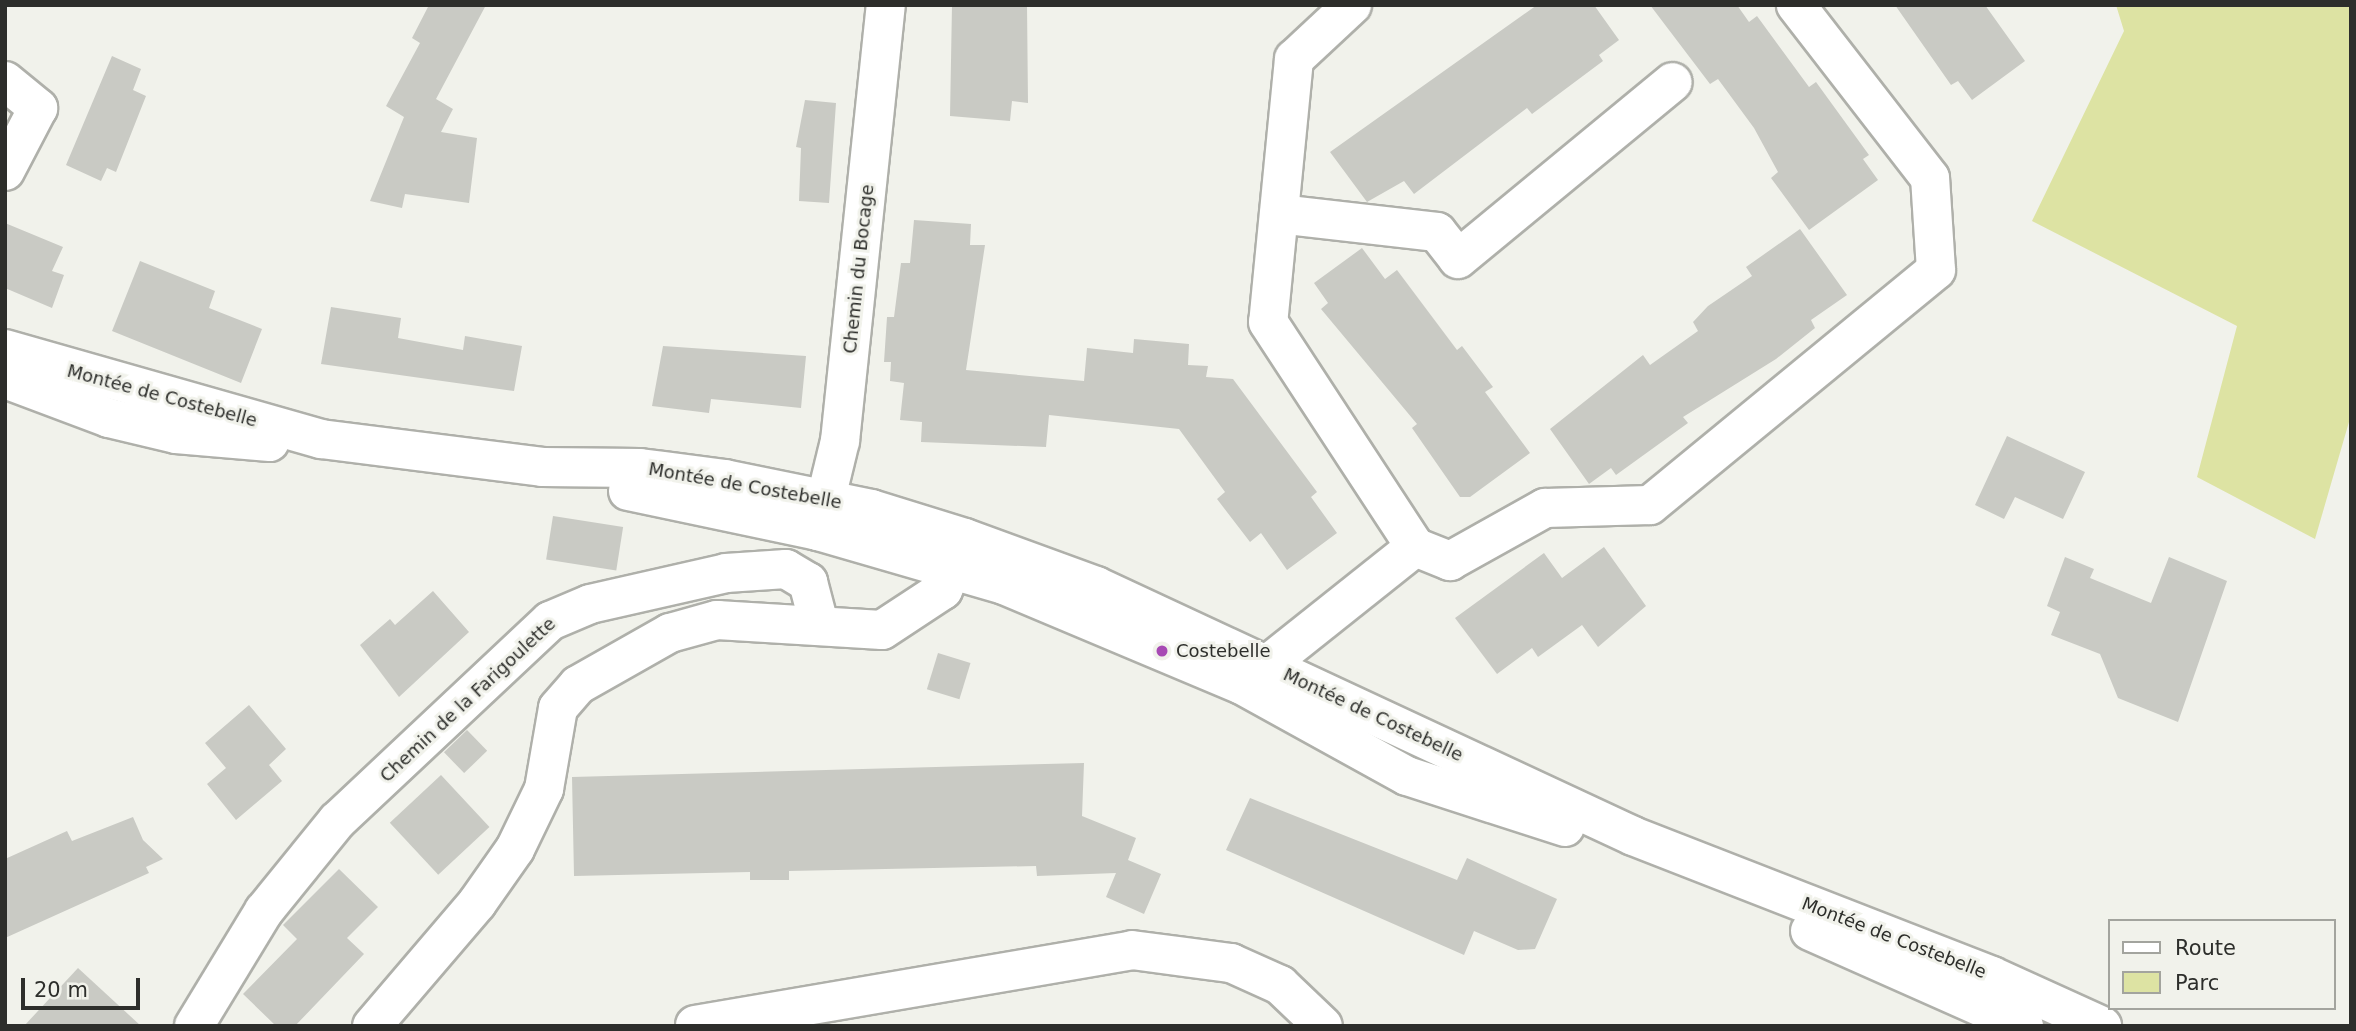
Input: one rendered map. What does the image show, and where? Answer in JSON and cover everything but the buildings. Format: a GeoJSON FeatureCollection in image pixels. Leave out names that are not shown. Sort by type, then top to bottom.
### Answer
{"type":"FeatureCollection","features":[{"type":"Feature","properties":{"kind":"street","name":"Chemin du Bocage"},"geometry":{"type":"LineString","coordinates":[[822,515],[840,440],[886,5]]}},
{"type":"Feature","properties":{"kind":"street"},"geometry":{"type":"LineString","coordinates":[[1352,5],[1294,60],[1268,322],[1415,547],[1450,561],[1545,508],[1650,505],[1936,270],[1930,178],[1796,5]]}},
{"type":"Feature","properties":{"kind":"street"},"geometry":{"type":"LineString","coordinates":[[5,81],[38,108],[5,171]]}},
{"type":"Feature","properties":{"kind":"street"},"geometry":{"type":"LineString","coordinates":[[1279,214],[1437,232],[1458,258],[1674,82]]}},
{"type":"Feature","properties":{"kind":"street","name":"Montée de Costebelle"},"geometry":{"type":"LineString","coordinates":[[5,349],[321,439],[542,467],[822,515],[959,554],[1119,631],[1253,676],[1633,836],[1992,976],[2102,1026]]}},
{"type":"Feature","properties":{"kind":"street","name":"Montée de Costebelle"},"geometry":{"type":"LineString","coordinates":[[5,379],[109,418],[176,434],[243,444],[321,439]]}},
{"type":"Feature","properties":{"kind":"street"},"geometry":{"type":"LineString","coordinates":[[1253,676],[1415,547]]}},
{"type":"Feature","properties":{"kind":"street"},"geometry":{"type":"LineString","coordinates":[[372,1026],[477,903],[515,849],[544,789],[558,708],[578,685],[670,634],[718,620],[819,624],[882,630],[933,601],[959,554]]}},
{"type":"Feature","properties":{"kind":"street","name":"Chemin de la Farigoulette"},"geometry":{"type":"LineString","coordinates":[[194,1026],[264,911],[337,821],[550,621],[590,604],[712,576],[786,569],[808,582],[819,624]]}},
{"type":"Feature","properties":{"kind":"street","name":"Montée de Costebelle"},"geometry":{"type":"LineString","coordinates":[[1253,676],[1407,776],[1596,838],[1975,1016],[2024,1026]]}},
{"type":"Feature","properties":{"kind":"street"},"geometry":{"type":"LineString","coordinates":[[695,1025],[1132,950],[1231,963],[1280,985],[1323,1026]]}},
{"type":"Feature","properties":{"kind":"street"},"geometry":{"type":"LineString","coordinates":[[1975,1016],[2008,1000],[2078,1026]]}},
{"type":"Feature","properties":{"kind":"green space"},"geometry":{"type":"Polygon","coordinates":[[[2116,5],[2351,5],[2351,415],[2315,539],[2197,477],[2237,326],[2032,221],[2124,31],[2116,5]]]}},
{"type":"Feature","properties":{"kind":"place","name":"Costebelle"},"geometry":{"type":"Point","coordinates":[1162,651]}}]}
